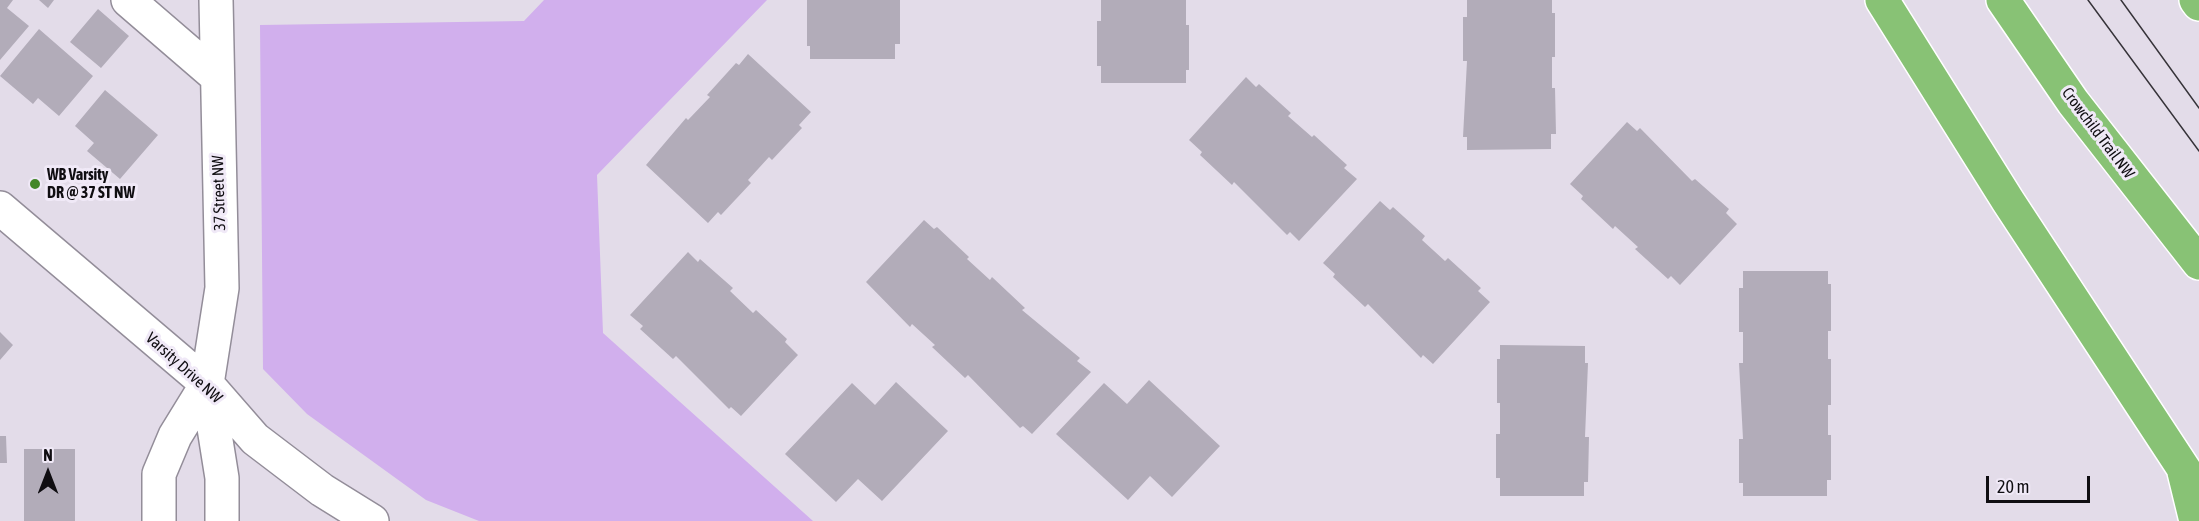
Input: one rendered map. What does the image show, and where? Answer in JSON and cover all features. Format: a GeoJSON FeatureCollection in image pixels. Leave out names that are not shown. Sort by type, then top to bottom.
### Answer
{"type":"FeatureCollection","features":[{"type":"Feature","properties":{"kind":"highway"},"geometry":{"type":"LineString","coordinates":[[1882,0],[2008,201],[2192,482],[2196,521]]}},
{"type":"Feature","properties":{"kind":"highway","name":"Crowchild Trail NW"},"geometry":{"type":"LineString","coordinates":[[2003,0],[2073,102],[2199,263]]}},
{"type":"Feature","properties":{"kind":"highway"},"geometry":{"type":"LineString","coordinates":[[2196,0],[2199,4]]}},
{"type":"Feature","properties":{"kind":"street"},"geometry":{"type":"LineString","coordinates":[[128,0],[215,75]]}},
{"type":"Feature","properties":{"kind":"street","name":"37 Street NW"},"geometry":{"type":"LineString","coordinates":[[216,0],[215,75],[222,288],[207,384],[222,478],[222,521]]}},
{"type":"Feature","properties":{"kind":"street","name":"Varsity Drive NW"},"geometry":{"type":"LineString","coordinates":[[0,208],[207,384],[255,439],[322,490],[372,521]]}},
{"type":"Feature","properties":{"kind":"street","name":"37 Street NW"},"geometry":{"type":"LineString","coordinates":[[159,521],[159,474],[176,436],[207,384]]}},
{"type":"Feature","properties":{"kind":"shaded area"},"geometry":{"type":"Polygon","coordinates":[[[544,0],[767,0],[597,175],[603,333],[813,521],[479,521],[426,500],[307,414],[263,369],[260,25],[524,21],[544,0]]]}},
{"type":"Feature","properties":{"kind":"building"},"geometry":{"type":"Polygon","coordinates":[[[0,0],[13,0],[7,8],[29,26],[0,60],[0,0]]]}},
{"type":"Feature","properties":{"kind":"building"},"geometry":{"type":"Polygon","coordinates":[[[39,0],[54,0],[48,8],[39,0]]]}},
{"type":"Feature","properties":{"kind":"building"},"geometry":{"type":"Polygon","coordinates":[[[807,0],[900,0],[900,44],[895,44],[895,59],[810,59],[810,46],[807,46],[807,0]]]}},
{"type":"Feature","properties":{"kind":"building"},"geometry":{"type":"Polygon","coordinates":[[[1101,0],[1186,0],[1186,25],[1189,25],[1189,70],[1186,70],[1186,83],[1101,83],[1101,66],[1097,66],[1097,21],[1101,21],[1101,0]]]}},
{"type":"Feature","properties":{"kind":"building"},"geometry":{"type":"Polygon","coordinates":[[[1467,0],[1552,0],[1552,13],[1555,13],[1555,57],[1552,57],[1552,88],[1555,88],[1556,134],[1551,134],[1551,149],[1467,150],[1467,137],[1463,137],[1467,61],[1463,61],[1463,17],[1467,17],[1467,0]]]}},
{"type":"Feature","properties":{"kind":"building"},"geometry":{"type":"Polygon","coordinates":[[[98,9],[129,36],[101,68],[70,42],[98,9]]]}},
{"type":"Feature","properties":{"kind":"building"},"geometry":{"type":"Polygon","coordinates":[[[39,29],[93,76],[59,116],[38,98],[33,104],[0,76],[39,29]]]}},
{"type":"Feature","properties":{"kind":"building"},"geometry":{"type":"Polygon","coordinates":[[[748,54],[811,112],[799,125],[802,128],[772,160],[769,157],[748,180],[751,183],[721,215],[718,212],[708,223],[646,165],[686,118],[688,120],[710,97],[707,95],[736,63],[739,65],[748,54]]]}},
{"type":"Feature","properties":{"kind":"building"},"geometry":{"type":"Polygon","coordinates":[[[1246,77],[1256,87],[1259,84],[1291,113],[1288,116],[1312,137],[1314,135],[1347,165],[1344,168],[1357,179],[1299,241],[1290,232],[1287,235],[1234,182],[1232,185],[1200,155],[1202,152],[1189,140],[1246,77]]]}},
{"type":"Feature","properties":{"kind":"building"},"geometry":{"type":"Polygon","coordinates":[[[105,90],[158,135],[120,179],[87,151],[94,143],[75,126],[105,90]]]}},
{"type":"Feature","properties":{"kind":"building"},"geometry":{"type":"Polygon","coordinates":[[[1627,122],[1637,131],[1640,128],[1692,181],[1695,179],[1729,209],[1726,213],[1737,224],[1680,285],[1671,276],[1668,279],[1635,249],[1638,247],[1615,226],[1613,229],[1581,199],[1583,196],[1570,184],[1627,122]]]}},
{"type":"Feature","properties":{"kind":"building"},"geometry":{"type":"Polygon","coordinates":[[[1380,201],[1390,210],[1393,207],[1425,236],[1422,240],[1445,261],[1448,258],[1481,288],[1478,291],[1490,302],[1433,364],[1423,355],[1421,358],[1368,304],[1365,307],[1333,277],[1335,274],[1323,263],[1380,201]]]}},
{"type":"Feature","properties":{"kind":"building"},"geometry":{"type":"Polygon","coordinates":[[[924,220],[934,229],[937,227],[990,280],[992,277],[1025,308],[1022,310],[1080,358],[1077,361],[1091,372],[1032,434],[1023,426],[1020,428],[968,375],[965,378],[932,347],[935,345],[912,324],[910,327],[866,282],[924,220]]]}},
{"type":"Feature","properties":{"kind":"building"},"geometry":{"type":"Polygon","coordinates":[[[688,252],[698,262],[700,259],[733,288],[730,291],[753,313],[756,310],[787,339],[785,342],[798,355],[741,416],[731,407],[729,409],[676,356],[673,359],[640,329],[643,326],[630,315],[688,252]]]}},
{"type":"Feature","properties":{"kind":"building"},"geometry":{"type":"Polygon","coordinates":[[[1743,271],[1828,271],[1828,284],[1831,284],[1831,331],[1828,331],[1828,359],[1831,359],[1831,405],[1828,405],[1828,435],[1831,435],[1831,480],[1827,480],[1827,496],[1743,496],[1743,483],[1739,483],[1739,439],[1743,439],[1739,363],[1743,363],[1743,332],[1739,332],[1739,288],[1743,288],[1743,271]]]}},
{"type":"Feature","properties":{"kind":"building"},"geometry":{"type":"Polygon","coordinates":[[[0,332],[13,345],[0,360],[0,332]]]}},
{"type":"Feature","properties":{"kind":"building"},"geometry":{"type":"Polygon","coordinates":[[[1500,345],[1585,346],[1585,363],[1588,363],[1585,437],[1589,437],[1588,482],[1584,482],[1584,496],[1500,496],[1500,478],[1496,478],[1496,434],[1500,434],[1497,359],[1500,359],[1500,345]]]}},
{"type":"Feature","properties":{"kind":"building"},"geometry":{"type":"Polygon","coordinates":[[[1149,380],[1220,446],[1172,497],[1150,476],[1128,500],[1056,434],[1104,383],[1127,404],[1149,380]]]}},
{"type":"Feature","properties":{"kind":"building"},"geometry":{"type":"Polygon","coordinates":[[[896,382],[948,431],[882,501],[858,479],[836,502],[785,454],[852,383],[875,405],[896,382]]]}},
{"type":"Feature","properties":{"kind":"building"},"geometry":{"type":"Polygon","coordinates":[[[0,436],[6,436],[7,463],[0,463],[0,436]]]}},
{"type":"Feature","properties":{"kind":"building"},"geometry":{"type":"Polygon","coordinates":[[[24,449],[75,449],[75,521],[24,521],[24,449]]]}},
{"type":"Feature","properties":{"kind":"tram line"},"geometry":{"type":"LineString","coordinates":[[2088,0],[2199,151]]}},
{"type":"Feature","properties":{"kind":"tram line"},"geometry":{"type":"LineString","coordinates":[[2121,0],[2199,108]]}},
{"type":"Feature","properties":{"kind":"place","name":"WB Varsity DR @ 37 ST NW"},"geometry":{"type":"Point","coordinates":[35,184]}}]}
